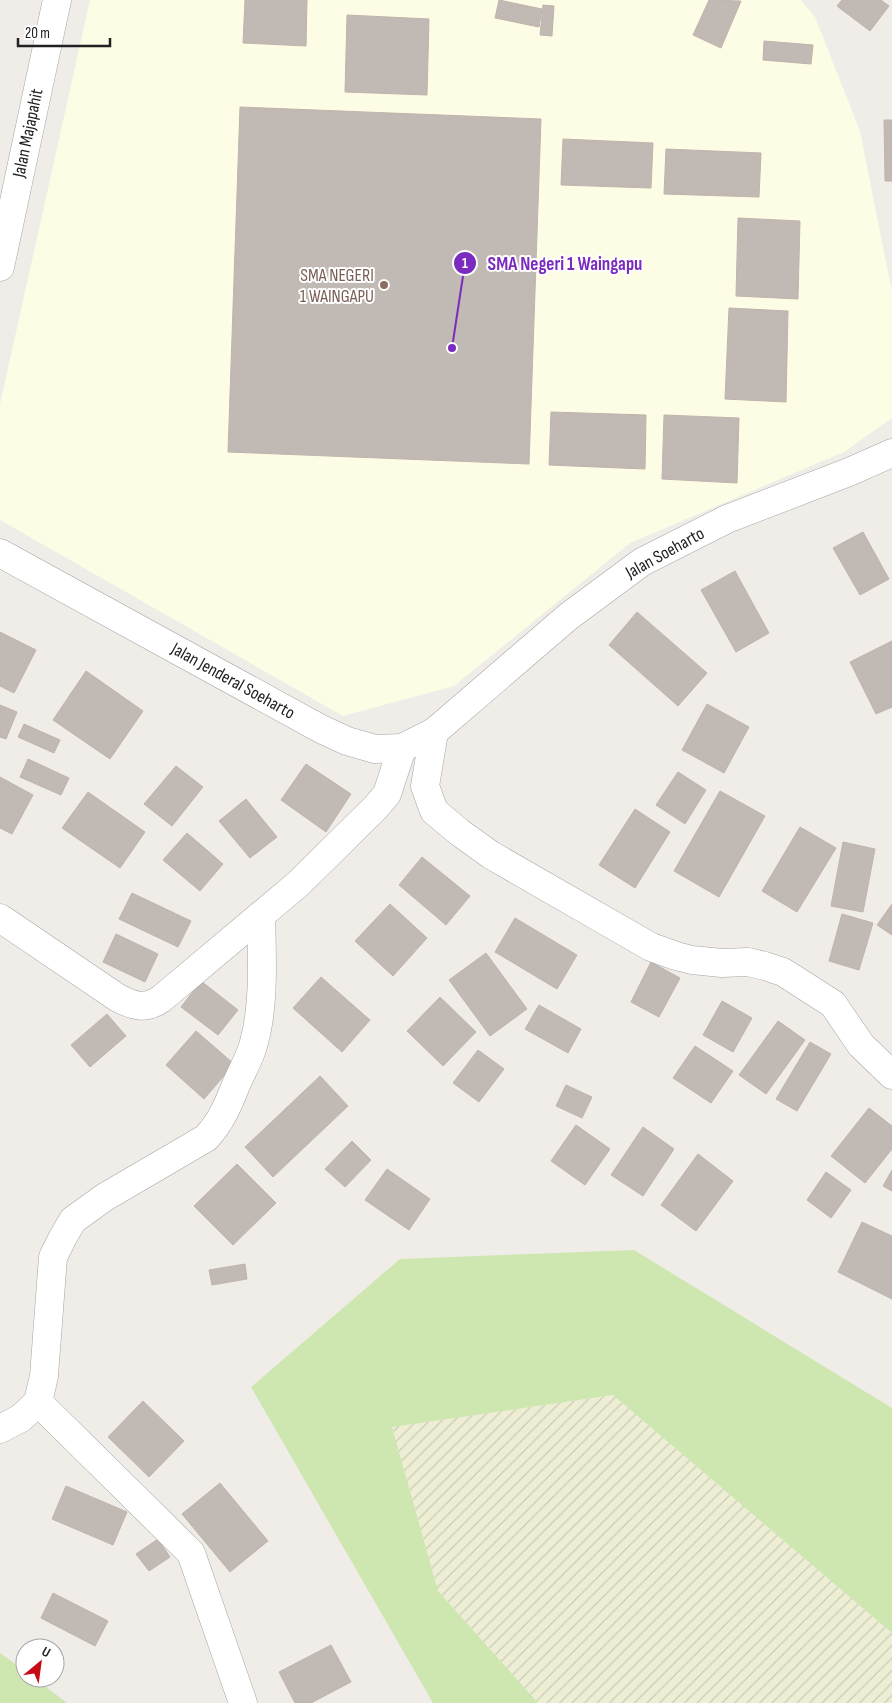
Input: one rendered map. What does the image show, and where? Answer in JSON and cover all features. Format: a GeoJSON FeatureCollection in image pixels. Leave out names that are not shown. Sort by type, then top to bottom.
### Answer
{"type":"FeatureCollection","features":[{"type":"Feature","properties":{"kind":"street","name":"Jalan Majapahit"},"geometry":{"type":"LineString","coordinates":[[0,267],[57,0]]}},
{"type":"Feature","properties":{"kind":"street","name":"Jalan Soeharto"},"geometry":{"type":"LineString","coordinates":[[468,704],[569,616],[642,562],[727,519],[849,472],[892,453]]}},
{"type":"Feature","properties":{"kind":"street","name":"Jalan Jenderal Soeharto"},"geometry":{"type":"LineString","coordinates":[[0,553],[321,729],[347,741],[375,749],[402,748],[434,732],[468,704]]}},
{"type":"Feature","properties":{"kind":"street"},"geometry":{"type":"LineString","coordinates":[[434,732],[425,786],[434,811],[459,832],[491,855],[651,947],[692,960],[722,963],[748,962],[783,972],[832,1004],[861,1045],[892,1075]]}},
{"type":"Feature","properties":{"kind":"street"},"geometry":{"type":"LineString","coordinates":[[0,918],[118,998],[140,1006],[151,1005],[161,999],[298,884],[376,808],[387,794],[402,748]]}},
{"type":"Feature","properties":{"kind":"street"},"geometry":{"type":"LineString","coordinates":[[0,1429],[21,1418],[38,1402],[44,1376],[53,1257],[74,1220],[105,1197],[206,1138],[216,1127],[227,1107],[252,1050],[255,1034],[260,996],[261,915]]}},
{"type":"Feature","properties":{"kind":"street"},"geometry":{"type":"LineString","coordinates":[[38,1402],[191,1553],[243,1703]]}},
{"type":"Feature","properties":{"kind":"shaded area","name":"SMA NEGERI 1 WAINGAPU"},"geometry":{"type":"Polygon","coordinates":[[[90,0],[801,0],[815,17],[860,131],[892,292],[892,418],[844,452],[630,543],[454,686],[343,716],[0,520],[0,404],[90,0]]]}},
{"type":"Feature","properties":{"kind":"shaded area"},"geometry":{"type":"Polygon","coordinates":[[[613,1395],[892,1633],[892,1703],[538,1703],[438,1591],[392,1427],[613,1395]]]}},
{"type":"Feature","properties":{"kind":"green space"},"geometry":{"type":"Polygon","coordinates":[[[634,1250],[892,1408],[892,1633],[613,1395],[392,1427],[438,1591],[538,1703],[433,1703],[251,1387],[400,1259],[634,1250]]]}},
{"type":"Feature","properties":{"kind":"green space"},"geometry":{"type":"Polygon","coordinates":[[[0,1653],[15,1664],[15,1688],[47,1688],[67,1703],[0,1703],[0,1653]]]}},
{"type":"Feature","properties":{"kind":"building"},"geometry":{"type":"Polygon","coordinates":[[[245,0],[307,0],[306,46],[243,43],[245,0]]]}},
{"type":"Feature","properties":{"kind":"building"},"geometry":{"type":"Polygon","coordinates":[[[499,0],[542,9],[539,27],[495,18],[499,0]]]}},
{"type":"Feature","properties":{"kind":"building"},"geometry":{"type":"Polygon","coordinates":[[[709,0],[741,1],[721,48],[693,35],[709,0]]]}},
{"type":"Feature","properties":{"kind":"building"},"geometry":{"type":"Polygon","coordinates":[[[842,0],[881,0],[889,6],[870,31],[837,6],[842,0]]]}},
{"type":"Feature","properties":{"kind":"building"},"geometry":{"type":"Polygon","coordinates":[[[543,5],[554,6],[552,36],[540,35],[543,5]]]}},
{"type":"Feature","properties":{"kind":"building"},"geometry":{"type":"Polygon","coordinates":[[[347,15],[429,19],[427,95],[345,92],[347,15]]]}},
{"type":"Feature","properties":{"kind":"building"},"geometry":{"type":"Polygon","coordinates":[[[764,41],[813,45],[811,64],[763,60],[764,41]]]}},
{"type":"Feature","properties":{"kind":"building","name":"SMA NEGERI 1 WAINGAPU"},"geometry":{"type":"Polygon","coordinates":[[[240,107],[541,119],[529,464],[228,452],[240,107]]]}},
{"type":"Feature","properties":{"kind":"building"},"geometry":{"type":"Polygon","coordinates":[[[884,120],[892,120],[892,181],[885,181],[884,120]]]}},
{"type":"Feature","properties":{"kind":"building"},"geometry":{"type":"Polygon","coordinates":[[[563,139],[653,143],[651,188],[561,185],[563,139]]]}},
{"type":"Feature","properties":{"kind":"building"},"geometry":{"type":"Polygon","coordinates":[[[666,149],[761,153],[759,197],[664,194],[666,149]]]}},
{"type":"Feature","properties":{"kind":"building"},"geometry":{"type":"Polygon","coordinates":[[[738,218],[800,221],[798,299],[736,296],[738,218]]]}},
{"type":"Feature","properties":{"kind":"building"},"geometry":{"type":"Polygon","coordinates":[[[729,308],[788,311],[786,402],[725,399],[729,308]]]}},
{"type":"Feature","properties":{"kind":"building"},"geometry":{"type":"Polygon","coordinates":[[[551,412],[646,415],[645,469],[549,465],[551,412]]]}},
{"type":"Feature","properties":{"kind":"building"},"geometry":{"type":"Polygon","coordinates":[[[664,415],[739,418],[737,483],[662,479],[664,415]]]}},
{"type":"Feature","properties":{"kind":"building"},"geometry":{"type":"Polygon","coordinates":[[[863,532],[889,579],[860,595],[833,548],[863,532]]]}},
{"type":"Feature","properties":{"kind":"building"},"geometry":{"type":"Polygon","coordinates":[[[735,571],[769,633],[736,652],[701,590],[735,571]]]}},
{"type":"Feature","properties":{"kind":"building"},"geometry":{"type":"Polygon","coordinates":[[[637,612],[707,673],[678,706],[609,645],[637,612]]]}},
{"type":"Feature","properties":{"kind":"building"},"geometry":{"type":"Polygon","coordinates":[[[0,632],[36,650],[14,693],[0,686],[0,632]]]}},
{"type":"Feature","properties":{"kind":"building"},"geometry":{"type":"Polygon","coordinates":[[[892,641],[892,707],[876,714],[850,662],[892,641]]]}},
{"type":"Feature","properties":{"kind":"building"},"geometry":{"type":"Polygon","coordinates":[[[86,671],[143,711],[110,759],[53,720],[86,671]]]}},
{"type":"Feature","properties":{"kind":"building"},"geometry":{"type":"Polygon","coordinates":[[[707,704],[749,727],[724,773],[682,750],[707,704]]]}},
{"type":"Feature","properties":{"kind":"building"},"geometry":{"type":"Polygon","coordinates":[[[0,705],[17,712],[6,739],[0,737],[0,705]]]}},
{"type":"Feature","properties":{"kind":"building"},"geometry":{"type":"Polygon","coordinates":[[[24,724],[60,740],[54,753],[18,737],[24,724]]]}},
{"type":"Feature","properties":{"kind":"building"},"geometry":{"type":"Polygon","coordinates":[[[28,759],[69,778],[61,795],[20,777],[28,759]]]}},
{"type":"Feature","properties":{"kind":"building"},"geometry":{"type":"Polygon","coordinates":[[[306,764],[351,794],[326,832],[281,800],[306,764]]]}},
{"type":"Feature","properties":{"kind":"building"},"geometry":{"type":"Polygon","coordinates":[[[176,766],[203,787],[172,826],[144,804],[176,766]]]}},
{"type":"Feature","properties":{"kind":"building"},"geometry":{"type":"Polygon","coordinates":[[[678,772],[706,790],[685,824],[656,805],[678,772]]]}},
{"type":"Feature","properties":{"kind":"building"},"geometry":{"type":"Polygon","coordinates":[[[0,777],[33,795],[12,834],[0,828],[0,777]]]}},
{"type":"Feature","properties":{"kind":"building"},"geometry":{"type":"Polygon","coordinates":[[[720,791],[765,816],[719,897],[674,871],[720,791]]]}},
{"type":"Feature","properties":{"kind":"building"},"geometry":{"type":"Polygon","coordinates":[[[88,792],[145,832],[120,868],[62,828],[88,792]]]}},
{"type":"Feature","properties":{"kind":"building"},"geometry":{"type":"Polygon","coordinates":[[[246,799],[277,837],[250,858],[219,821],[246,799]]]}},
{"type":"Feature","properties":{"kind":"building"},"geometry":{"type":"Polygon","coordinates":[[[635,809],[670,832],[635,888],[599,865],[635,809]]]}},
{"type":"Feature","properties":{"kind":"building"},"geometry":{"type":"Polygon","coordinates":[[[800,827],[836,848],[797,912],[762,891],[800,827]]]}},
{"type":"Feature","properties":{"kind":"building"},"geometry":{"type":"Polygon","coordinates":[[[187,833],[223,864],[200,891],[163,860],[187,833]]]}},
{"type":"Feature","properties":{"kind":"building"},"geometry":{"type":"Polygon","coordinates":[[[843,842],[875,849],[863,912],[831,906],[843,842]]]}},
{"type":"Feature","properties":{"kind":"building"},"geometry":{"type":"Polygon","coordinates":[[[422,857],[470,896],[446,925],[399,885],[422,857]]]}},
{"type":"Feature","properties":{"kind":"building"},"geometry":{"type":"Polygon","coordinates":[[[132,893],[191,921],[178,947],[119,919],[132,893]]]}},
{"type":"Feature","properties":{"kind":"building"},"geometry":{"type":"Polygon","coordinates":[[[390,904],[427,938],[393,976],[355,941],[390,904]]]}},
{"type":"Feature","properties":{"kind":"building"},"geometry":{"type":"Polygon","coordinates":[[[892,904],[892,935],[877,925],[892,904]]]}},
{"type":"Feature","properties":{"kind":"building"},"geometry":{"type":"Polygon","coordinates":[[[842,914],[873,923],[859,970],[829,961],[842,914]]]}},
{"type":"Feature","properties":{"kind":"building"},"geometry":{"type":"Polygon","coordinates":[[[515,918],[577,955],[557,989],[495,952],[515,918]]]}},
{"type":"Feature","properties":{"kind":"building"},"geometry":{"type":"Polygon","coordinates":[[[116,934],[158,954],[145,982],[103,962],[116,934]]]}},
{"type":"Feature","properties":{"kind":"building"},"geometry":{"type":"Polygon","coordinates":[[[486,953],[527,1009],[490,1036],[449,980],[486,953]]]}},
{"type":"Feature","properties":{"kind":"building"},"geometry":{"type":"Polygon","coordinates":[[[651,962],[680,978],[659,1017],[631,1002],[651,962]]]}},
{"type":"Feature","properties":{"kind":"building"},"geometry":{"type":"Polygon","coordinates":[[[321,977],[370,1020],[342,1052],[293,1008],[321,977]]]}},
{"type":"Feature","properties":{"kind":"building"},"geometry":{"type":"Polygon","coordinates":[[[201,981],[238,1010],[218,1035],[181,1007],[201,981]]]}},
{"type":"Feature","properties":{"kind":"building"},"geometry":{"type":"Polygon","coordinates":[[[440,997],[476,1032],[443,1066],[407,1031],[440,997]]]}},
{"type":"Feature","properties":{"kind":"building"},"geometry":{"type":"Polygon","coordinates":[[[722,1001],[752,1018],[733,1052],[703,1035],[722,1001]]]}},
{"type":"Feature","properties":{"kind":"building"},"geometry":{"type":"Polygon","coordinates":[[[539,1005],[581,1029],[568,1053],[525,1029],[539,1005]]]}},
{"type":"Feature","properties":{"kind":"building"},"geometry":{"type":"Polygon","coordinates":[[[107,1014],[126,1036],[90,1067],[71,1045],[107,1014]]]}},
{"type":"Feature","properties":{"kind":"building"},"geometry":{"type":"Polygon","coordinates":[[[778,1021],[805,1040],[766,1094],[739,1075],[778,1021]]]}},
{"type":"Feature","properties":{"kind":"building"},"geometry":{"type":"Polygon","coordinates":[[[196,1031],[234,1064],[204,1099],[166,1065],[196,1031]]]}},
{"type":"Feature","properties":{"kind":"building"},"geometry":{"type":"Polygon","coordinates":[[[810,1042],[831,1054],[797,1111],[776,1099],[810,1042]]]}},
{"type":"Feature","properties":{"kind":"building"},"geometry":{"type":"Polygon","coordinates":[[[695,1046],[733,1071],[711,1103],[673,1078],[695,1046]]]}},
{"type":"Feature","properties":{"kind":"building"},"geometry":{"type":"Polygon","coordinates":[[[478,1050],[504,1069],[479,1102],[453,1083],[478,1050]]]}},
{"type":"Feature","properties":{"kind":"building"},"geometry":{"type":"Polygon","coordinates":[[[320,1076],[348,1106],[273,1177],[245,1147],[320,1076]]]}},
{"type":"Feature","properties":{"kind":"building"},"geometry":{"type":"Polygon","coordinates":[[[566,1085],[592,1097],[582,1118],[556,1106],[566,1085]]]}},
{"type":"Feature","properties":{"kind":"building"},"geometry":{"type":"Polygon","coordinates":[[[869,1108],[892,1126],[892,1149],[865,1183],[831,1156],[869,1108]]]}},
{"type":"Feature","properties":{"kind":"building"},"geometry":{"type":"Polygon","coordinates":[[[576,1125],[610,1149],[585,1185],[551,1161],[576,1125]]]}},
{"type":"Feature","properties":{"kind":"building"},"geometry":{"type":"Polygon","coordinates":[[[643,1127],[674,1149],[643,1196],[611,1175],[643,1127]]]}},
{"type":"Feature","properties":{"kind":"building"},"geometry":{"type":"Polygon","coordinates":[[[352,1141],[371,1160],[345,1187],[325,1169],[352,1141]]]}},
{"type":"Feature","properties":{"kind":"building"},"geometry":{"type":"Polygon","coordinates":[[[698,1154],[733,1181],[696,1231],[661,1205],[698,1154]]]}},
{"type":"Feature","properties":{"kind":"building"},"geometry":{"type":"Polygon","coordinates":[[[237,1164],[276,1203],[233,1245],[194,1206],[237,1164]]]}},
{"type":"Feature","properties":{"kind":"building"},"geometry":{"type":"Polygon","coordinates":[[[387,1169],[430,1199],[409,1230],[365,1200],[387,1169]]]}},
{"type":"Feature","properties":{"kind":"building"},"geometry":{"type":"Polygon","coordinates":[[[892,1170],[892,1191],[883,1186],[892,1170]]]}},
{"type":"Feature","properties":{"kind":"building"},"geometry":{"type":"Polygon","coordinates":[[[826,1172],[851,1190],[831,1218],[807,1200],[826,1172]]]}},
{"type":"Feature","properties":{"kind":"building"},"geometry":{"type":"Polygon","coordinates":[[[862,1222],[892,1236],[892,1299],[838,1272],[862,1222]]]}},
{"type":"Feature","properties":{"kind":"building"},"geometry":{"type":"Polygon","coordinates":[[[245,1264],[247,1279],[212,1285],[209,1270],[245,1264]]]}},
{"type":"Feature","properties":{"kind":"building"},"geometry":{"type":"Polygon","coordinates":[[[143,1401],[184,1441],[149,1477],[108,1437],[143,1401]]]}},
{"type":"Feature","properties":{"kind":"building"},"geometry":{"type":"Polygon","coordinates":[[[220,1483],[268,1541],[230,1572],[182,1514],[220,1483]]]}},
{"type":"Feature","properties":{"kind":"building"},"geometry":{"type":"Polygon","coordinates":[[[66,1486],[127,1512],[113,1545],[52,1519],[66,1486]]]}},
{"type":"Feature","properties":{"kind":"building"},"geometry":{"type":"Polygon","coordinates":[[[158,1539],[170,1557],[149,1571],[136,1554],[158,1539]]]}},
{"type":"Feature","properties":{"kind":"building"},"geometry":{"type":"Polygon","coordinates":[[[53,1593],[108,1621],[95,1646],[41,1618],[53,1593]]]}},
{"type":"Feature","properties":{"kind":"building"},"geometry":{"type":"Polygon","coordinates":[[[331,1645],[351,1682],[311,1703],[295,1703],[279,1672],[331,1645]]]}},
{"type":"Feature","properties":{"kind":"place","name":"SMA NEGERI 1 WAINGAPU"},"geometry":{"type":"Point","coordinates":[384,285]}},
{"type":"Feature","properties":{"kind":"place","name":"SMA Negeri 1 Waingapu"},"geometry":{"type":"Point","coordinates":[452,348]}}]}
